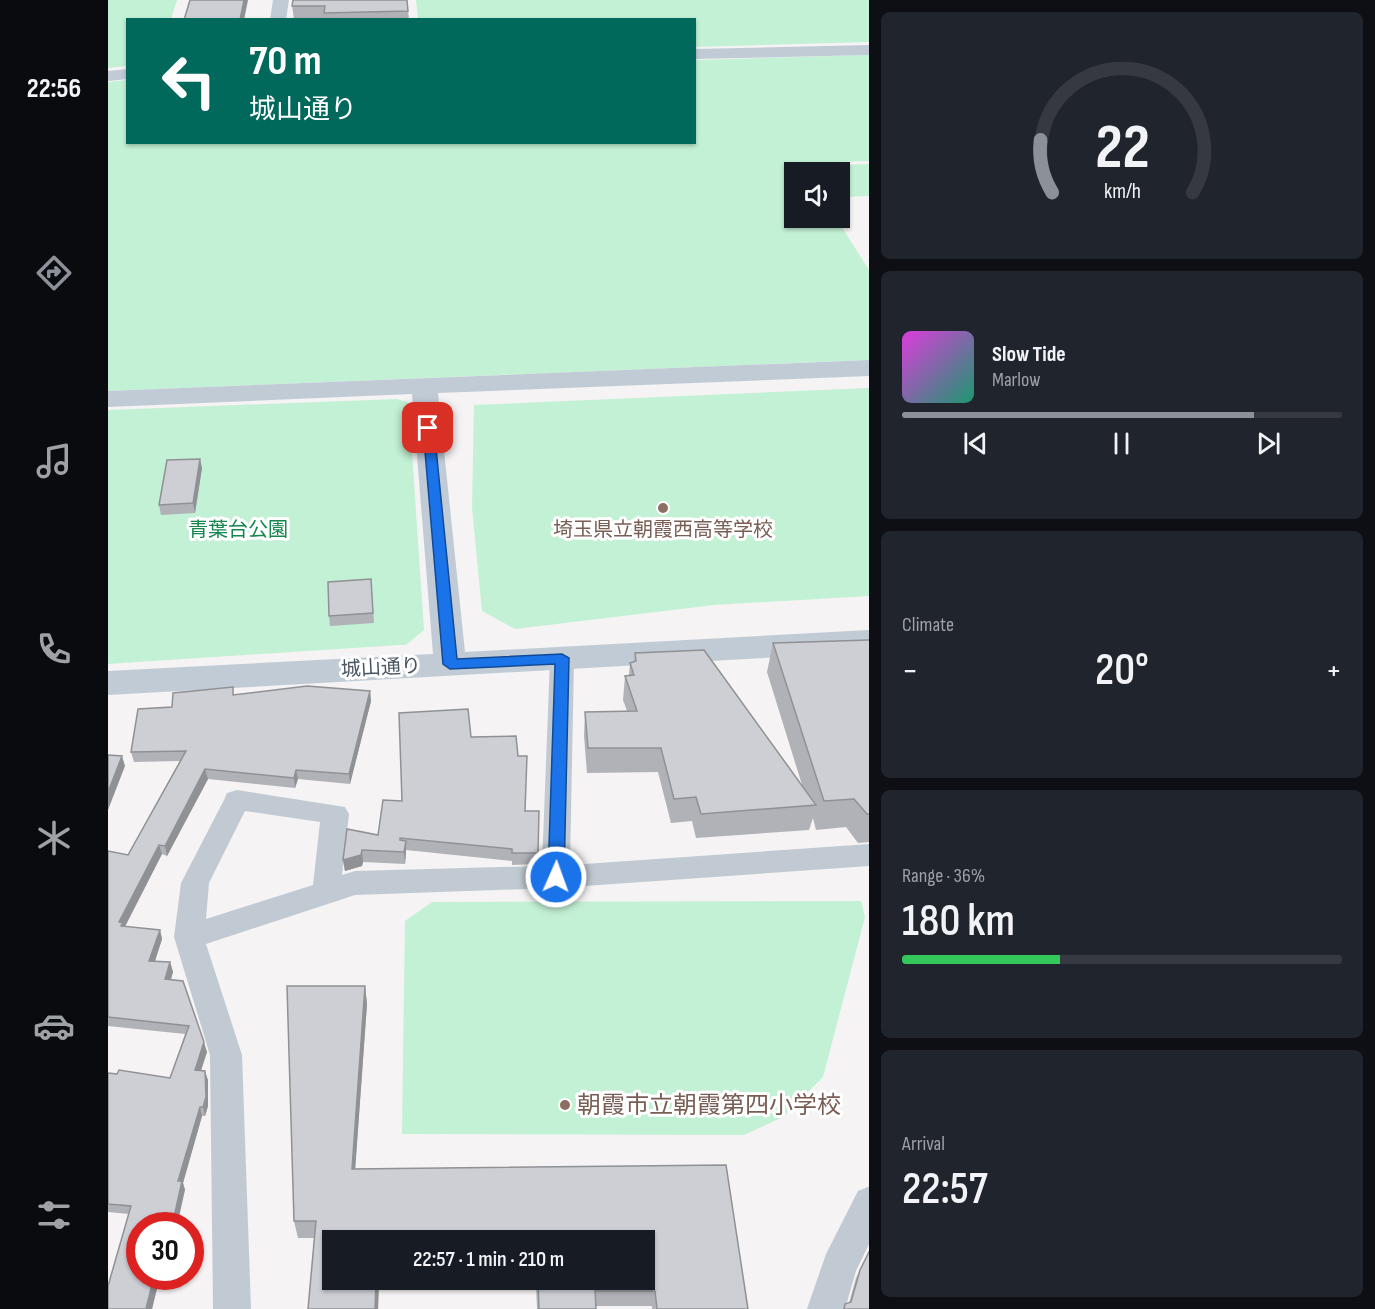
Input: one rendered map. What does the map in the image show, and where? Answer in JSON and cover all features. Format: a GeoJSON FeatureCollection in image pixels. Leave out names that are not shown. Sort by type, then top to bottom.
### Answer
{"type":"FeatureCollection","features":[{"type":"Feature","properties":{"kind":"street"},"geometry":{"type":"LineString","coordinates":[[278,18],[281,0]]}},
{"type":"Feature","properties":{"kind":"street"},"geometry":{"type":"LineString","coordinates":[[696,54],[869,50]]}},
{"type":"Feature","properties":{"kind":"street"},"geometry":{"type":"LineString","coordinates":[[108,76],[126,74]]}},
{"type":"Feature","properties":{"kind":"street"},"geometry":{"type":"LineString","coordinates":[[108,399],[869,368]]}},
{"type":"Feature","properties":{"kind":"street"},"geometry":{"type":"LineString","coordinates":[[424,386],[450,664]]}},
{"type":"Feature","properties":{"kind":"street","name":"城山通り"},"geometry":{"type":"LineString","coordinates":[[108,683],[869,641]]}},
{"type":"Feature","properties":{"kind":"street"},"geometry":{"type":"LineString","coordinates":[[556,877],[562,658]]}},
{"type":"Feature","properties":{"kind":"street"},"geometry":{"type":"LineString","coordinates":[[232,1309],[226,1055],[189,937],[195,883],[237,800],[335,814],[326,894]]}},
{"type":"Feature","properties":{"kind":"street"},"geometry":{"type":"LineString","coordinates":[[189,937],[355,883],[556,877],[869,855]]}},
{"type":"Feature","properties":{"kind":"street"},"geometry":{"type":"LineString","coordinates":[[826,1309],[839,1267],[869,1205]]}},
{"type":"Feature","properties":{"kind":"green space"},"geometry":{"type":"Polygon","coordinates":[[[108,0],[177,0],[171,18],[126,18],[126,66],[108,68],[108,0]]]}},
{"type":"Feature","properties":{"kind":"green space"},"geometry":{"type":"Polygon","coordinates":[[[416,0],[869,0],[869,42],[696,47],[696,18],[418,18],[416,0]]]}},
{"type":"Feature","properties":{"kind":"green space"},"geometry":{"type":"Polygon","coordinates":[[[869,55],[869,161],[784,162],[784,228],[842,228],[869,270],[869,360],[108,391],[108,82],[126,80],[126,144],[696,144],[696,60],[869,55]]]}},
{"type":"Feature","properties":{"kind":"green space"},"geometry":{"type":"Polygon","coordinates":[[[869,164],[869,196],[850,197],[850,165],[869,164]]]}},
{"type":"Feature","properties":{"kind":"green space","name":"埼玉県立朝霞西高等学校"},"geometry":{"type":"Polygon","coordinates":[[[869,388],[869,596],[714,605],[515,629],[482,611],[472,508],[474,405],[869,388]]]}},
{"type":"Feature","properties":{"kind":"green space","name":"青葉台公園"},"geometry":{"type":"Polygon","coordinates":[[[397,399],[408,402],[409,407],[424,630],[406,645],[108,664],[108,410],[397,399]]]}},
{"type":"Feature","properties":{"kind":"green space"},"geometry":{"type":"Polygon","coordinates":[[[861,901],[865,917],[823,1077],[783,1117],[744,1135],[402,1134],[405,921],[432,902],[861,901]]]}},
{"type":"Feature","properties":{"kind":"building"},"geometry":{"type":"Polygon","coordinates":[[[190,0],[244,0],[240,18],[185,18],[190,0]]]}},
{"type":"Feature","properties":{"kind":"building"},"geometry":{"type":"Polygon","coordinates":[[[293,0],[407,0],[408,11],[324,13],[325,6],[292,6],[293,0]]]}},
{"type":"Feature","properties":{"kind":"building"},"geometry":{"type":"Polygon","coordinates":[[[200,459],[193,503],[159,505],[167,460],[200,459]]]}},
{"type":"Feature","properties":{"kind":"building"},"geometry":{"type":"Polygon","coordinates":[[[371,579],[373,613],[329,616],[328,582],[371,579]]]}},
{"type":"Feature","properties":{"kind":"building"},"geometry":{"type":"Polygon","coordinates":[[[869,640],[869,814],[854,799],[824,801],[773,643],[869,640]]]}},
{"type":"Feature","properties":{"kind":"building"},"geometry":{"type":"Polygon","coordinates":[[[704,650],[816,805],[701,814],[696,797],[674,799],[661,748],[588,748],[585,712],[637,711],[625,676],[634,675],[630,663],[636,661],[635,653],[704,650]]]}},
{"type":"Feature","properties":{"kind":"building"},"geometry":{"type":"Polygon","coordinates":[[[307,686],[370,691],[349,774],[296,770],[294,778],[205,769],[165,846],[159,845],[119,922],[123,923],[121,926],[160,930],[149,961],[170,962],[165,979],[183,981],[204,1042],[195,1070],[205,1071],[206,1097],[203,1107],[200,1107],[178,1181],[182,1181],[175,1212],[129,1212],[131,1206],[108,1204],[108,1073],[117,1074],[119,1070],[170,1078],[189,1026],[108,1017],[108,851],[128,855],[186,751],[131,752],[138,709],[172,707],[173,693],[233,687],[233,695],[307,686]]]}},
{"type":"Feature","properties":{"kind":"building"},"geometry":{"type":"Polygon","coordinates":[[[468,709],[471,737],[516,736],[518,756],[527,756],[525,811],[539,811],[538,853],[512,853],[512,849],[400,838],[406,841],[404,852],[362,850],[361,855],[343,860],[347,829],[378,835],[383,800],[402,801],[399,713],[468,709]]]}},
{"type":"Feature","properties":{"kind":"building"},"geometry":{"type":"Polygon","coordinates":[[[108,755],[122,756],[108,792],[108,755]]]}},
{"type":"Feature","properties":{"kind":"building"},"geometry":{"type":"Polygon","coordinates":[[[287,986],[365,986],[352,1169],[726,1165],[748,1309],[657,1309],[655,1291],[595,1291],[596,1309],[539,1309],[538,1290],[655,1290],[655,1230],[322,1230],[322,1290],[376,1290],[375,1309],[308,1309],[316,1221],[294,1221],[287,986]]]}},
{"type":"Feature","properties":{"kind":"building"},"geometry":{"type":"Polygon","coordinates":[[[126,1223],[126,1290],[151,1290],[146,1309],[108,1309],[108,1286],[126,1223]]]}},
{"type":"Feature","properties":{"kind":"building"},"geometry":{"type":"Polygon","coordinates":[[[869,1252],[869,1309],[844,1309],[845,1304],[851,1302],[860,1270],[869,1252]]]}},
{"type":"Feature","properties":{"kind":"place","name":"埼玉県立朝霞西高等学校"},"geometry":{"type":"Point","coordinates":[663,508]}},
{"type":"Feature","properties":{"kind":"place","name":"朝霞市立朝霞第四小学校"},"geometry":{"type":"Point","coordinates":[565,1105]}},
{"type":"Feature","properties":{"kind":"route"},"geometry":{"type":"LineString","coordinates":[[428,428],[450,664],[562,658],[556,877]]}}]}
